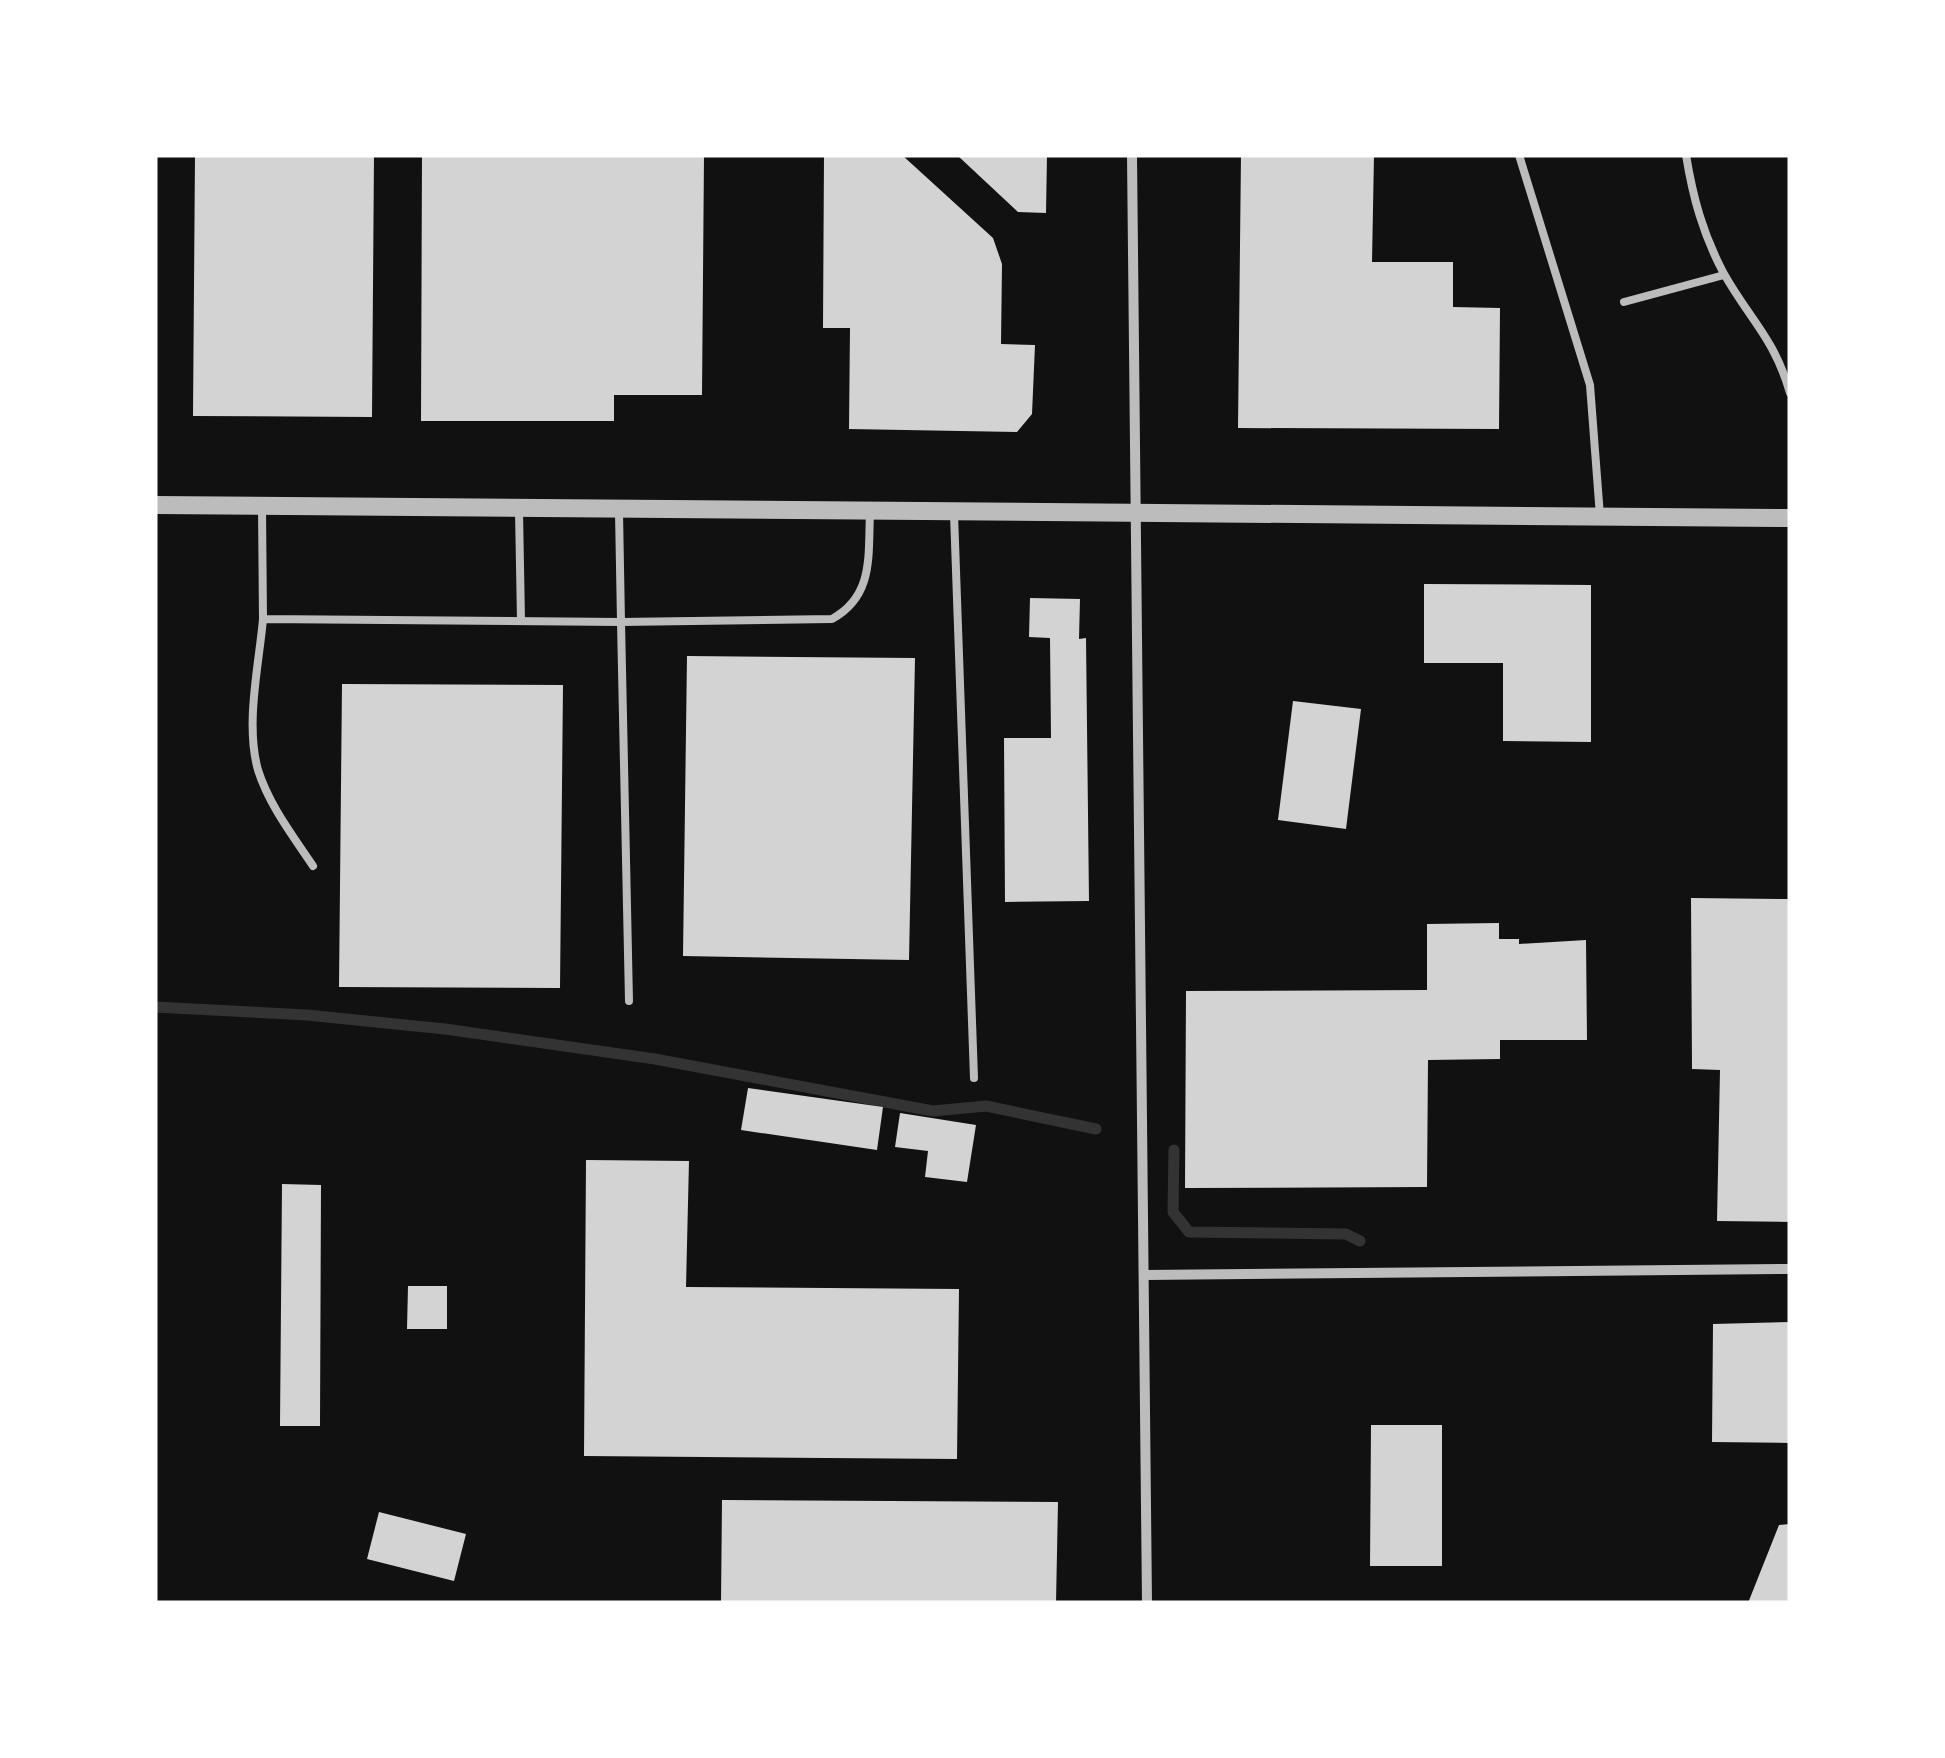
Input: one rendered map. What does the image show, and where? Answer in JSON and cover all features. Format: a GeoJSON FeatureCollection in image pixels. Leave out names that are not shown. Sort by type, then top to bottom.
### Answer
{"type":"FeatureCollection","features":[{"type":"Feature","properties":{"kind":"street"},"geometry":{"type":"LineString","coordinates":[[1132,155],[1147,1603]]}},
{"type":"Feature","properties":{"kind":"street"},"geometry":{"type":"LineString","coordinates":[[155,505],[1790,518]]}},
{"type":"Feature","properties":{"kind":"street"},"geometry":{"type":"LineString","coordinates":[[1145,1275],[1790,1270]]}},
{"type":"Feature","properties":{"kind":"lane"},"geometry":{"type":"LineString","coordinates":[[1519,155],[1590,385],[1600,516]]}},
{"type":"Feature","properties":{"kind":"lane"},"geometry":{"type":"LineString","coordinates":[[1686,155],[1696,216],[1724,274],[1779,354],[1790,393]]}},
{"type":"Feature","properties":{"kind":"lane"},"geometry":{"type":"LineString","coordinates":[[1624,302],[1724,274]]}},
{"type":"Feature","properties":{"kind":"lane"},"geometry":{"type":"LineString","coordinates":[[262,506],[263,619],[254,730],[258,768],[276,810],[313,866]]}},
{"type":"Feature","properties":{"kind":"lane"},"geometry":{"type":"LineString","coordinates":[[519,506],[522,621]]}},
{"type":"Feature","properties":{"kind":"lane"},"geometry":{"type":"LineString","coordinates":[[619,507],[629,1001]]}},
{"type":"Feature","properties":{"kind":"lane"},"geometry":{"type":"LineString","coordinates":[[263,619],[832,619],[850,609],[863,592],[870,509]]}},
{"type":"Feature","properties":{"kind":"lane"},"geometry":{"type":"LineString","coordinates":[[954,509],[974,1078]]}},
{"type":"Feature","properties":{"kind":"building"},"geometry":{"type":"Polygon","coordinates":[[[195,155],[374,155],[372,417],[193,416],[195,155]]]}},
{"type":"Feature","properties":{"kind":"building"},"geometry":{"type":"Polygon","coordinates":[[[422,155],[704,155],[702,395],[614,395],[614,421],[421,421],[422,155]]]}},
{"type":"Feature","properties":{"kind":"building"},"geometry":{"type":"Polygon","coordinates":[[[824,155],[902,155],[993,238],[1002,264],[1001,344],[1035,345],[1032,414],[1017,432],[849,429],[850,328],[823,328],[824,155]]]}},
{"type":"Feature","properties":{"kind":"building"},"geometry":{"type":"Polygon","coordinates":[[[957,155],[1047,155],[1046,213],[1018,212],[957,155]]]}},
{"type":"Feature","properties":{"kind":"building"},"geometry":{"type":"Polygon","coordinates":[[[1241,155],[1374,155],[1372,262],[1453,262],[1453,307],[1500,308],[1499,429],[1238,428],[1241,155]]]}},
{"type":"Feature","properties":{"kind":"building"},"geometry":{"type":"Polygon","coordinates":[[[1424,584],[1591,585],[1591,742],[1503,741],[1503,663],[1424,663],[1424,584]]]}},
{"type":"Feature","properties":{"kind":"building"},"geometry":{"type":"Polygon","coordinates":[[[1030,598],[1080,599],[1079,639],[1086,638],[1089,901],[1005,902],[1004,738],[1051,738],[1050,638],[1029,637],[1030,598]]]}},
{"type":"Feature","properties":{"kind":"building"},"geometry":{"type":"Polygon","coordinates":[[[687,656],[915,658],[909,960],[683,956],[687,656]]]}},
{"type":"Feature","properties":{"kind":"building"},"geometry":{"type":"Polygon","coordinates":[[[342,684],[563,685],[560,988],[339,987],[342,684]]]}},
{"type":"Feature","properties":{"kind":"building"},"geometry":{"type":"Polygon","coordinates":[[[1293,701],[1361,709],[1346,829],[1278,820],[1293,701]]]}},
{"type":"Feature","properties":{"kind":"building"},"geometry":{"type":"Polygon","coordinates":[[[1691,898],[1790,899],[1790,1222],[1717,1221],[1720,1070],[1692,1069],[1691,898]]]}},
{"type":"Feature","properties":{"kind":"building"},"geometry":{"type":"Polygon","coordinates":[[[1499,923],[1499,939],[1519,939],[1519,944],[1586,940],[1587,1040],[1500,1040],[1500,1059],[1428,1060],[1427,1187],[1185,1188],[1186,991],[1427,990],[1427,924],[1499,923]]]}},
{"type":"Feature","properties":{"kind":"building"},"geometry":{"type":"Polygon","coordinates":[[[748,1088],[883,1107],[877,1150],[741,1130],[748,1088]]]}},
{"type":"Feature","properties":{"kind":"building"},"geometry":{"type":"Polygon","coordinates":[[[900,1113],[976,1125],[967,1182],[925,1177],[928,1151],[895,1147],[900,1113]]]}},
{"type":"Feature","properties":{"kind":"building"},"geometry":{"type":"Polygon","coordinates":[[[586,1160],[689,1161],[686,1287],[959,1289],[957,1459],[584,1456],[586,1160]]]}},
{"type":"Feature","properties":{"kind":"building"},"geometry":{"type":"Polygon","coordinates":[[[282,1184],[321,1185],[320,1426],[280,1426],[282,1184]]]}},
{"type":"Feature","properties":{"kind":"building"},"geometry":{"type":"Polygon","coordinates":[[[408,1286],[447,1286],[447,1329],[407,1329],[408,1286]]]}},
{"type":"Feature","properties":{"kind":"building"},"geometry":{"type":"Polygon","coordinates":[[[1790,1322],[1790,1443],[1712,1442],[1713,1324],[1790,1322]]]}},
{"type":"Feature","properties":{"kind":"building"},"geometry":{"type":"Polygon","coordinates":[[[1371,1425],[1442,1425],[1442,1566],[1370,1566],[1371,1425]]]}},
{"type":"Feature","properties":{"kind":"building"},"geometry":{"type":"Polygon","coordinates":[[[722,1500],[1058,1502],[1056,1603],[721,1603],[722,1500]]]}},
{"type":"Feature","properties":{"kind":"building"},"geometry":{"type":"Polygon","coordinates":[[[379,1512],[466,1534],[454,1581],[367,1559],[379,1512]]]}},
{"type":"Feature","properties":{"kind":"building"},"geometry":{"type":"Polygon","coordinates":[[[1790,1524],[1790,1603],[1748,1603],[1779,1525],[1790,1524]]]}},
{"type":"Feature","properties":{"kind":"waterway"},"geometry":{"type":"LineString","coordinates":[[155,1007],[307,1015],[445,1029],[655,1059],[933,1111],[986,1106],[1096,1129]]}},
{"type":"Feature","properties":{"kind":"waterway"},"geometry":{"type":"LineString","coordinates":[[1174,1150],[1173,1212],[1189,1232],[1346,1234],[1360,1241]]}}]}
